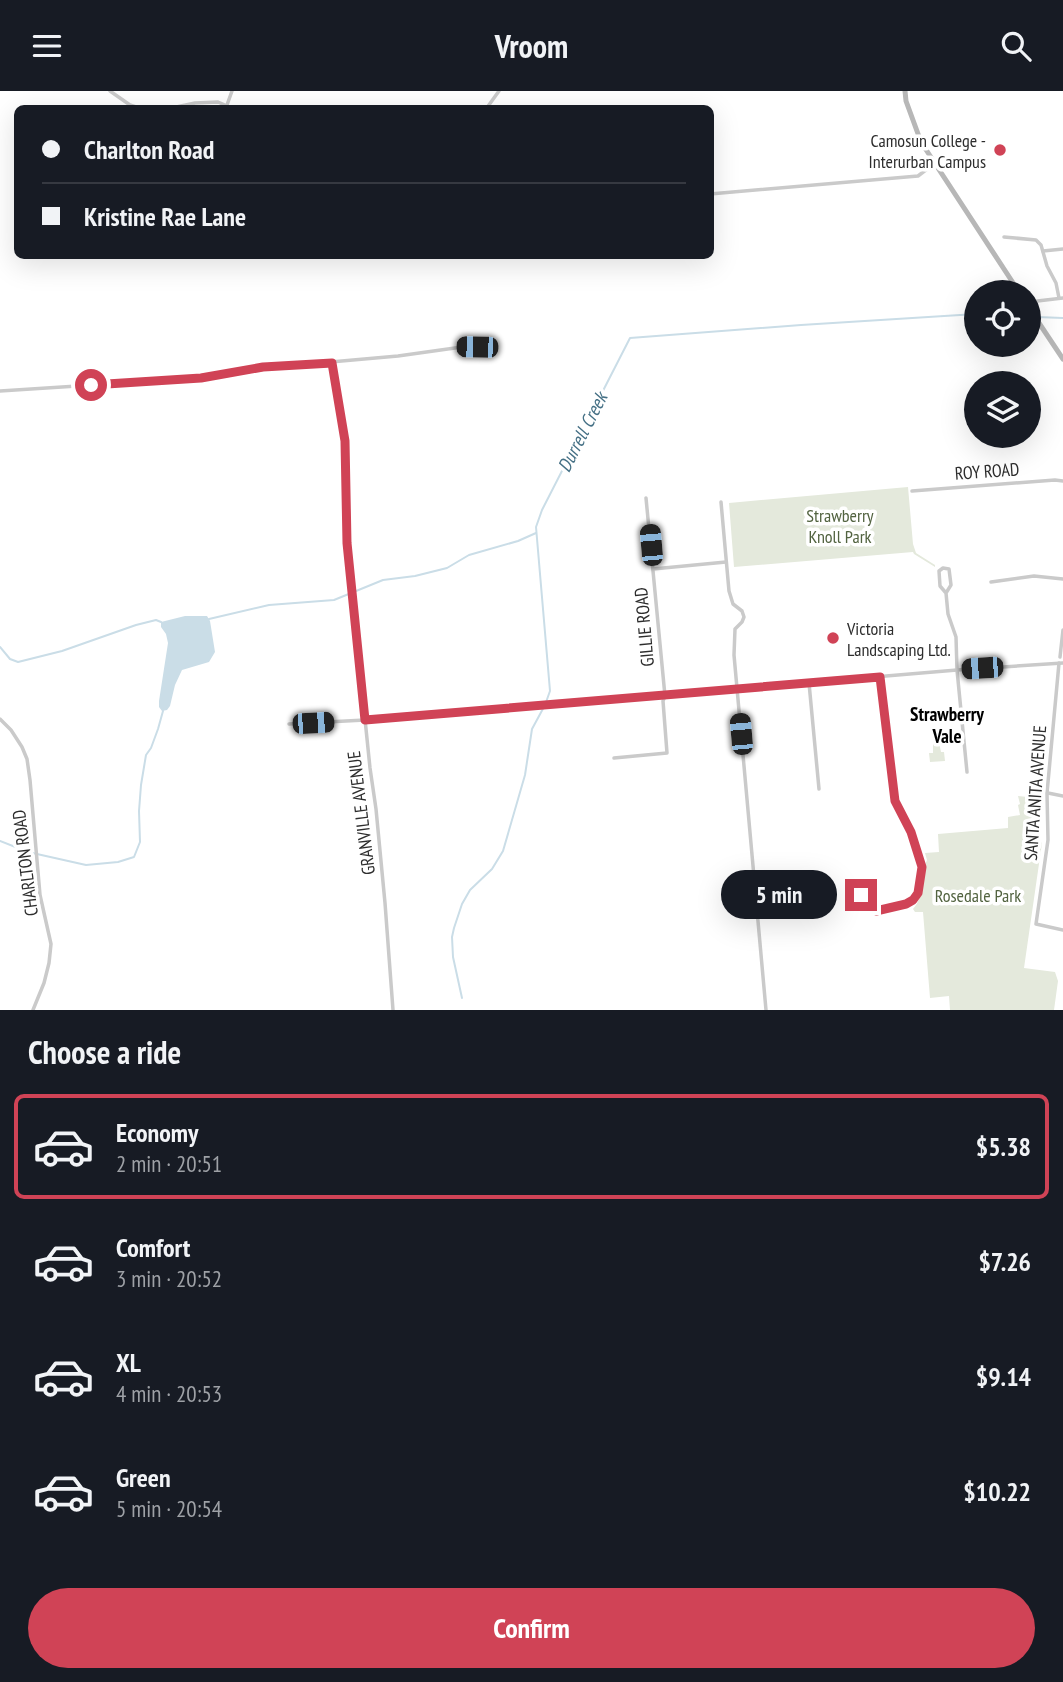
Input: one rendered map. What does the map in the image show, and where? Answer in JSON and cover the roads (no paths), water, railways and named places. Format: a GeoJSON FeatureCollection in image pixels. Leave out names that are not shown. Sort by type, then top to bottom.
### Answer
{"type":"FeatureCollection","features":[{"type":"Feature","properties":{"kind":"main road"},"geometry":{"type":"LineString","coordinates":[[905,91],[921,142],[1011,280]]}},
{"type":"Feature","properties":{"kind":"main road"},"geometry":{"type":"LineString","coordinates":[[1041,324],[1063,359]]}},
{"type":"Feature","properties":{"kind":"street"},"geometry":{"type":"LineString","coordinates":[[110,91],[130,105]]}},
{"type":"Feature","properties":{"kind":"street"},"geometry":{"type":"LineString","coordinates":[[186,105],[218,101],[225,105]]}},
{"type":"Feature","properties":{"kind":"street"},"geometry":{"type":"LineString","coordinates":[[714,194],[918,176],[935,163]]}},
{"type":"Feature","properties":{"kind":"street"},"geometry":{"type":"LineString","coordinates":[[1004,237],[1036,240],[1041,245],[1061,298],[1041,302]]}},
{"type":"Feature","properties":{"kind":"street"},"geometry":{"type":"LineString","coordinates":[[1043,251],[1063,249]]}},
{"type":"Feature","properties":{"kind":"street"},"geometry":{"type":"LineString","coordinates":[[0,391],[201,378],[263,367],[332,363],[462,347],[491,347]]}},
{"type":"Feature","properties":{"kind":"street","name":"GRANVILLE AVENUE"},"geometry":{"type":"LineString","coordinates":[[332,363],[345,441],[347,543],[378,822],[393,1010]]}},
{"type":"Feature","properties":{"kind":"street","name":"ROY ROAD"},"geometry":{"type":"LineString","coordinates":[[912,491],[1063,481]]}},
{"type":"Feature","properties":{"kind":"street","name":"GILLIE ROAD"},"geometry":{"type":"LineString","coordinates":[[614,758],[667,753],[663,701],[665,695],[646,498]]}},
{"type":"Feature","properties":{"kind":"street"},"geometry":{"type":"LineString","coordinates":[[721,502],[729,590],[733,604],[742,611],[744,617],[735,629],[733,655],[766,1010]]}},
{"type":"Feature","properties":{"kind":"street"},"geometry":{"type":"LineString","coordinates":[[653,569],[726,562]]}},
{"type":"Feature","properties":{"kind":"street"},"geometry":{"type":"LineString","coordinates":[[946,593],[951,585],[950,571],[943,568],[939,573],[940,586],[946,593],[948,614],[956,637],[967,772]]}},
{"type":"Feature","properties":{"kind":"street"},"geometry":{"type":"LineString","coordinates":[[991,582],[1034,576],[1063,579]]}},
{"type":"Feature","properties":{"kind":"street"},"geometry":{"type":"LineString","coordinates":[[1060,657],[1063,631]]}},
{"type":"Feature","properties":{"kind":"street"},"geometry":{"type":"LineString","coordinates":[[289,724],[1061,663]]}},
{"type":"Feature","properties":{"kind":"street","name":"SANTA ANITA AVENUE"},"geometry":{"type":"LineString","coordinates":[[1061,663],[1047,793],[1048,840],[1036,925],[1063,930]]}},
{"type":"Feature","properties":{"kind":"street"},"geometry":{"type":"LineString","coordinates":[[861,895],[876,911],[906,904],[918,893],[922,867],[911,832],[895,801],[880,677]]}},
{"type":"Feature","properties":{"kind":"street"},"geometry":{"type":"LineString","coordinates":[[809,683],[819,789]]}},
{"type":"Feature","properties":{"kind":"street","name":"CHARLTON ROAD"},"geometry":{"type":"LineString","coordinates":[[0,719],[17,738],[27,759],[40,895],[51,944],[44,983],[33,1010]]}},
{"type":"Feature","properties":{"kind":"street"},"geometry":{"type":"LineString","coordinates":[[1047,793],[1063,796]]}},
{"type":"Feature","properties":{"kind":"water"},"geometry":{"type":"Polygon","coordinates":[[[185,616],[207,616],[215,652],[209,662],[182,670],[170,706],[162,711],[159,701],[168,643],[161,622],[185,616]]]}},
{"type":"Feature","properties":{"kind":"waterway","name":"Durrell Creek"},"geometry":{"type":"LineString","coordinates":[[462,998],[453,957],[454,928],[470,890],[492,869],[503,851],[525,775],[532,729],[550,691],[536,527],[542,510],[630,338],[964,315]]}},
{"type":"Feature","properties":{"kind":"waterway","name":"Durrell Creek"},"geometry":{"type":"LineString","coordinates":[[1041,317],[1063,318]]}},
{"type":"Feature","properties":{"kind":"waterway","name":"Durrell Creek"},"geometry":{"type":"LineString","coordinates":[[209,619],[269,605],[334,600],[383,580],[447,568],[469,555],[536,533]]}},
{"type":"Feature","properties":{"kind":"waterway","name":"Durrell Creek"},"geometry":{"type":"LineString","coordinates":[[0,647],[10,659],[18,662],[62,651],[136,625],[156,620],[161,622]]}},
{"type":"Feature","properties":{"kind":"waterway"},"geometry":{"type":"LineString","coordinates":[[0,841],[28,852],[86,865],[118,862],[134,857],[140,842],[139,811],[146,755],[151,748],[163,711]]}},
{"type":"Feature","properties":{"kind":"place","name":"Camosun College - Interurban Campus"},"geometry":{"type":"Point","coordinates":[1000,150]}},
{"type":"Feature","properties":{"kind":"place","name":"Victoria Landscaping Ltd."},"geometry":{"type":"Point","coordinates":[833,638]}},
{"type":"Feature","properties":{"kind":"district","name":"Strawberry Vale"},"geometry":{"type":"Point","coordinates":[947,725]}},
{"type":"Feature","properties":{"kind":"park label","name":"Strawberry Knoll Park"},"geometry":{"type":"Point","coordinates":[840,526]}},
{"type":"Feature","properties":{"kind":"park label","name":"Rosedale Park"},"geometry":{"type":"Point","coordinates":[978,895]}}]}
